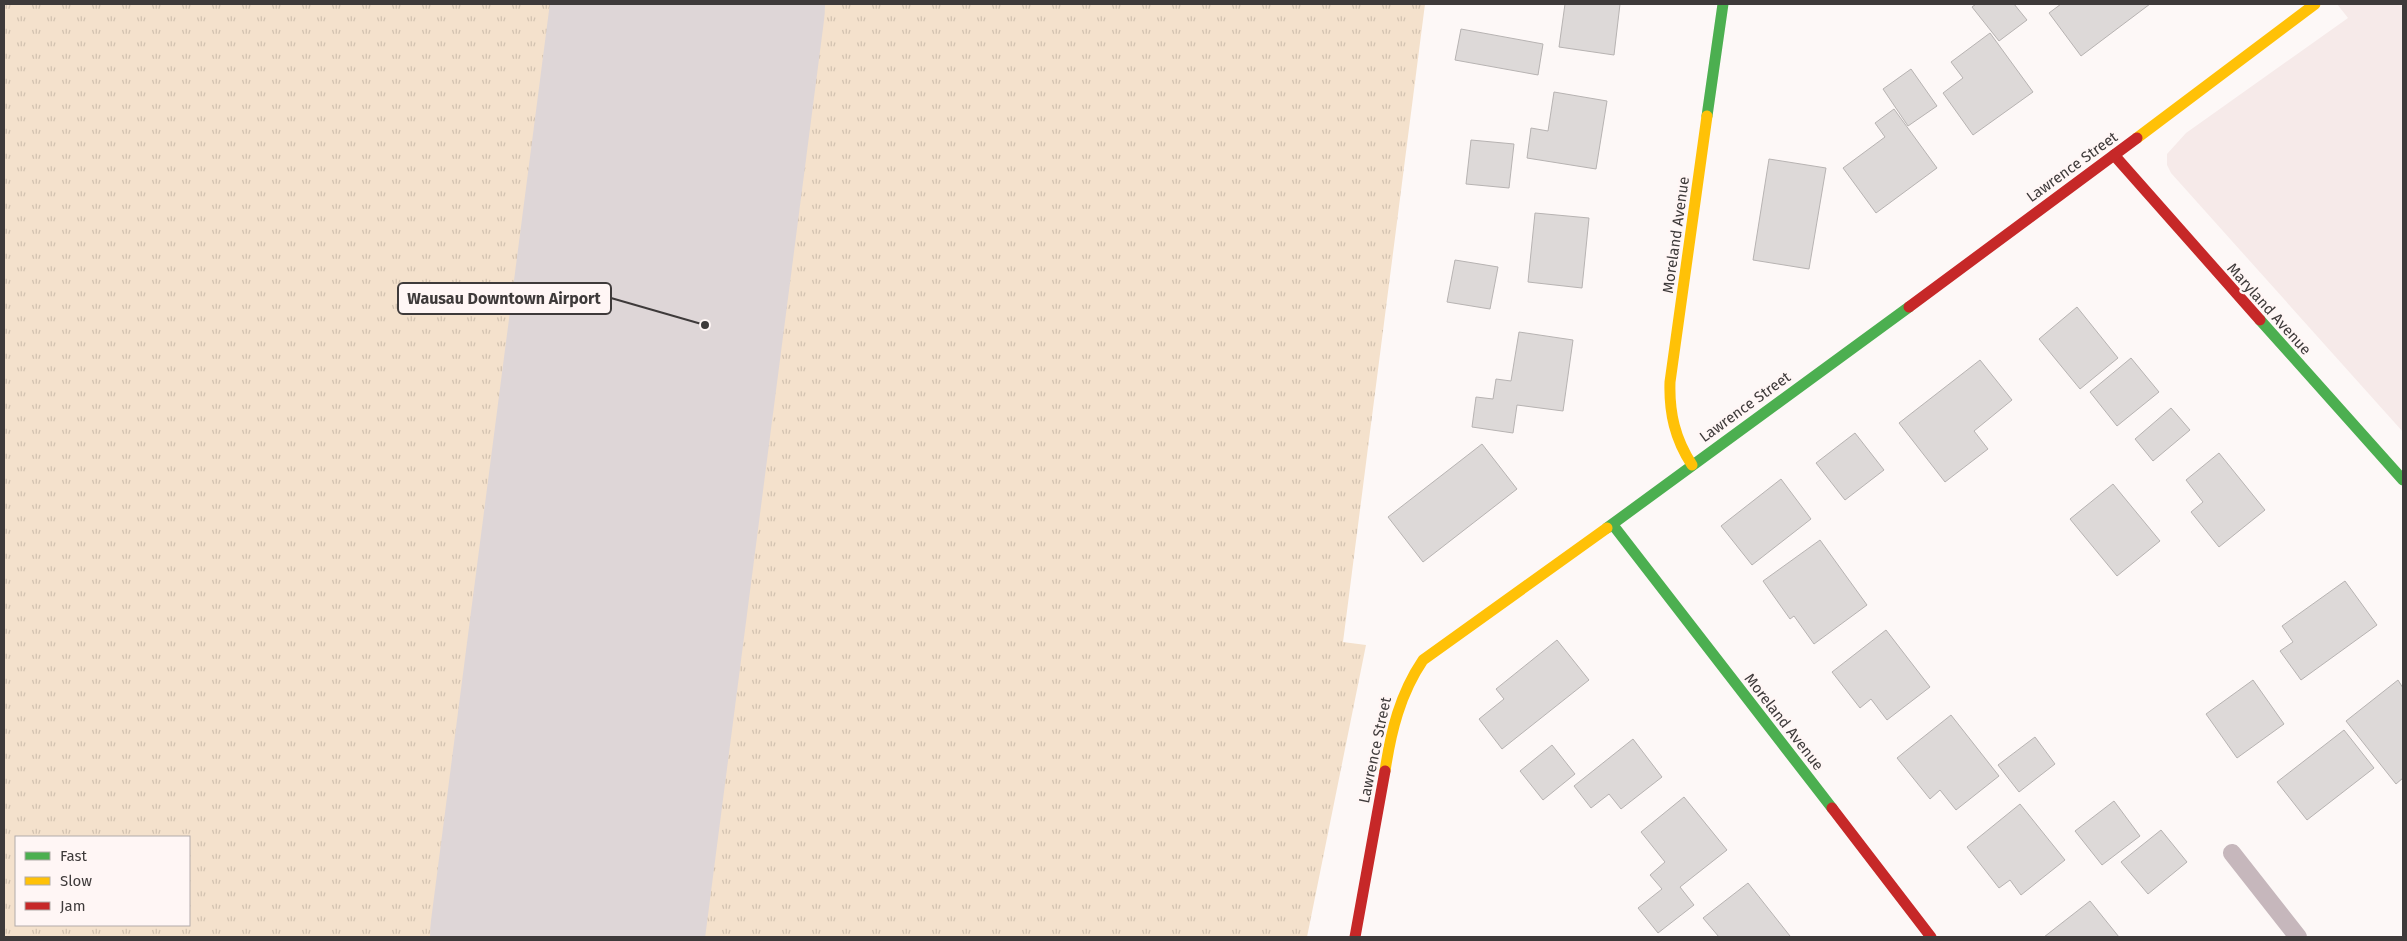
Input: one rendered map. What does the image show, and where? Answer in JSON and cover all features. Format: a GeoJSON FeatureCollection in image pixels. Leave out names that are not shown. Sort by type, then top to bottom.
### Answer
{"type":"FeatureCollection","features":[{"type":"Feature","properties":{"kind":"street","name":"Moreland Avenue"},"geometry":{"type":"LineString","coordinates":[[1692,465],[1680,448],[1674,435],[1669,410],[1670,382],[1723,4]]}},
{"type":"Feature","properties":{"kind":"street","name":"Lawrence Street"},"geometry":{"type":"LineString","coordinates":[[1355,937],[1393,728],[1403,690],[1410,676],[1423,660],[1613,524],[2114,155],[2315,4]]}},
{"type":"Feature","properties":{"kind":"street","name":"Maryland Avenue"},"geometry":{"type":"LineString","coordinates":[[2114,155],[2403,480]]}},
{"type":"Feature","properties":{"kind":"street","name":"Moreland Avenue"},"geometry":{"type":"LineString","coordinates":[[1613,524],[1931,937]]}},
{"type":"Feature","properties":{"kind":"lane"},"geometry":{"type":"LineString","coordinates":[[2232,853],[2298,937]]}},
{"type":"Feature","properties":{"kind":"shaded area"},"geometry":{"type":"Polygon","coordinates":[[[2337,4],[2403,4],[2403,432],[2171,173],[2167,165],[2167,154],[2186,133],[2348,18],[2337,4]]]}},
{"type":"Feature","properties":{"kind":"green space"},"geometry":{"type":"Polygon","coordinates":[[[4,4],[611,4],[487,937],[4,937],[4,4]]]}},
{"type":"Feature","properties":{"kind":"green space"},"geometry":{"type":"Polygon","coordinates":[[[786,4],[1425,4],[1343,642],[1366,645],[1307,937],[666,937],[786,4]]]}},
{"type":"Feature","properties":{"kind":"building"},"geometry":{"type":"Polygon","coordinates":[[[1565,4],[1620,4],[1614,55],[1559,47],[1565,4]]]}},
{"type":"Feature","properties":{"kind":"building"},"geometry":{"type":"Polygon","coordinates":[[[1976,4],[2014,4],[2027,20],[1999,41],[1972,7],[1976,4]]]}},
{"type":"Feature","properties":{"kind":"building"},"geometry":{"type":"Polygon","coordinates":[[[2061,4],[2150,4],[2081,56],[2049,13],[2061,4]]]}},
{"type":"Feature","properties":{"kind":"building"},"geometry":{"type":"Polygon","coordinates":[[[1461,29],[1543,44],[1538,75],[1455,60],[1461,29]]]}},
{"type":"Feature","properties":{"kind":"building"},"geometry":{"type":"Polygon","coordinates":[[[1990,33],[2033,92],[1973,135],[1943,93],[1963,78],[1951,62],[1990,33]]]}},
{"type":"Feature","properties":{"kind":"building"},"geometry":{"type":"Polygon","coordinates":[[[1911,69],[1937,106],[1908,126],[1883,89],[1911,69]]]}},
{"type":"Feature","properties":{"kind":"building"},"geometry":{"type":"Polygon","coordinates":[[[1554,92],[1607,101],[1596,169],[1527,158],[1531,128],[1548,131],[1554,92]]]}},
{"type":"Feature","properties":{"kind":"building"},"geometry":{"type":"Polygon","coordinates":[[[1894,109],[1937,168],[1876,213],[1843,168],[1885,137],[1875,123],[1894,109]]]}},
{"type":"Feature","properties":{"kind":"building"},"geometry":{"type":"Polygon","coordinates":[[[1471,140],[1514,144],[1509,188],[1466,184],[1471,140]]]}},
{"type":"Feature","properties":{"kind":"building"},"geometry":{"type":"Polygon","coordinates":[[[1769,159],[1826,168],[1809,269],[1753,260],[1769,159]]]}},
{"type":"Feature","properties":{"kind":"building"},"geometry":{"type":"Polygon","coordinates":[[[1535,213],[1589,218],[1582,288],[1528,282],[1535,213]]]}},
{"type":"Feature","properties":{"kind":"building"},"geometry":{"type":"Polygon","coordinates":[[[1455,260],[1498,267],[1490,309],[1447,302],[1455,260]]]}},
{"type":"Feature","properties":{"kind":"building"},"geometry":{"type":"Polygon","coordinates":[[[2077,307],[2118,358],[2080,389],[2039,339],[2077,307]]]}},
{"type":"Feature","properties":{"kind":"building"},"geometry":{"type":"Polygon","coordinates":[[[1519,332],[1573,340],[1563,411],[1517,405],[1513,433],[1472,427],[1476,397],[1493,399],[1496,379],[1511,381],[1519,332]]]}},
{"type":"Feature","properties":{"kind":"building"},"geometry":{"type":"Polygon","coordinates":[[[2131,358],[2159,392],[2117,426],[2090,392],[2131,358]]]}},
{"type":"Feature","properties":{"kind":"building"},"geometry":{"type":"Polygon","coordinates":[[[1980,360],[2012,400],[1974,431],[1988,449],[1945,482],[1899,423],[1980,360]]]}},
{"type":"Feature","properties":{"kind":"building"},"geometry":{"type":"Polygon","coordinates":[[[2171,408],[2190,430],[2153,461],[2135,439],[2171,408]]]}},
{"type":"Feature","properties":{"kind":"building"},"geometry":{"type":"Polygon","coordinates":[[[1855,433],[1884,470],[1845,500],[1816,463],[1855,433]]]}},
{"type":"Feature","properties":{"kind":"building"},"geometry":{"type":"Polygon","coordinates":[[[1482,444],[1517,489],[1423,562],[1388,517],[1482,444]]]}},
{"type":"Feature","properties":{"kind":"building"},"geometry":{"type":"Polygon","coordinates":[[[2219,453],[2265,510],[2219,547],[2191,512],[2203,502],[2186,480],[2219,453]]]}},
{"type":"Feature","properties":{"kind":"building"},"geometry":{"type":"Polygon","coordinates":[[[1781,479],[1811,519],[1752,565],[1721,526],[1781,479]]]}},
{"type":"Feature","properties":{"kind":"building"},"geometry":{"type":"Polygon","coordinates":[[[2113,484],[2160,541],[2117,576],[2070,519],[2113,484]]]}},
{"type":"Feature","properties":{"kind":"building"},"geometry":{"type":"Polygon","coordinates":[[[1820,540],[1867,605],[1814,644],[1794,616],[1790,619],[1763,581],[1820,540]]]}},
{"type":"Feature","properties":{"kind":"building"},"geometry":{"type":"Polygon","coordinates":[[[2345,581],[2377,625],[2301,680],[2280,651],[2293,642],[2282,626],[2345,581]]]}},
{"type":"Feature","properties":{"kind":"building"},"geometry":{"type":"Polygon","coordinates":[[[1886,630],[1930,687],[1887,720],[1871,699],[1860,708],[1832,672],[1886,630]]]}},
{"type":"Feature","properties":{"kind":"building"},"geometry":{"type":"Polygon","coordinates":[[[1557,640],[1589,680],[1502,749],[1479,719],[1504,699],[1496,689],[1557,640]]]}},
{"type":"Feature","properties":{"kind":"building"},"geometry":{"type":"Polygon","coordinates":[[[2253,680],[2284,724],[2237,758],[2206,714],[2253,680]]]}},
{"type":"Feature","properties":{"kind":"building"},"geometry":{"type":"Polygon","coordinates":[[[2398,680],[2403,688],[2403,778],[2396,784],[2346,721],[2398,680]]]}},
{"type":"Feature","properties":{"kind":"building"},"geometry":{"type":"Polygon","coordinates":[[[1951,715],[1999,776],[1956,810],[1940,790],[1930,799],[1897,758],[1951,715]]]}},
{"type":"Feature","properties":{"kind":"building"},"geometry":{"type":"Polygon","coordinates":[[[2344,730],[2374,768],[2307,820],[2277,782],[2344,730]]]}},
{"type":"Feature","properties":{"kind":"building"},"geometry":{"type":"Polygon","coordinates":[[[2035,737],[2055,764],[2019,792],[1998,765],[2035,737]]]}},
{"type":"Feature","properties":{"kind":"building"},"geometry":{"type":"Polygon","coordinates":[[[1633,739],[1662,777],[1621,809],[1609,794],[1591,808],[1574,786],[1633,739]]]}},
{"type":"Feature","properties":{"kind":"building"},"geometry":{"type":"Polygon","coordinates":[[[1552,745],[1575,774],[1543,800],[1520,771],[1552,745]]]}},
{"type":"Feature","properties":{"kind":"building"},"geometry":{"type":"Polygon","coordinates":[[[1684,797],[1727,850],[1680,887],[1694,905],[1658,933],[1638,908],[1662,889],[1650,875],[1665,862],[1641,832],[1684,797]]]}},
{"type":"Feature","properties":{"kind":"building"},"geometry":{"type":"Polygon","coordinates":[[[2114,801],[2140,836],[2102,865],[2075,831],[2114,801]]]}},
{"type":"Feature","properties":{"kind":"building"},"geometry":{"type":"Polygon","coordinates":[[[2020,804],[2065,860],[2021,895],[2010,880],[1999,888],[1967,847],[2020,804]]]}},
{"type":"Feature","properties":{"kind":"building"},"geometry":{"type":"Polygon","coordinates":[[[2161,830],[2187,862],[2148,894],[2121,862],[2161,830]]]}},
{"type":"Feature","properties":{"kind":"building"},"geometry":{"type":"Polygon","coordinates":[[[1748,883],[1790,936],[1719,937],[1703,918],[1748,883]]]}},
{"type":"Feature","properties":{"kind":"building"},"geometry":{"type":"Polygon","coordinates":[[[2090,901],[2119,937],[2044,937],[2090,901]]]}},
{"type":"Feature","properties":{"kind":"runway"},"geometry":{"type":"LineString","coordinates":[[567,937],[688,4]]}},
{"type":"Feature","properties":{"kind":"traffic: fast"},"geometry":{"type":"LineString","coordinates":[[1707,116],[1723,4]]}},
{"type":"Feature","properties":{"kind":"traffic: fast"},"geometry":{"type":"LineString","coordinates":[[1607,528],[1909,307]]}},
{"type":"Feature","properties":{"kind":"traffic: fast"},"geometry":{"type":"LineString","coordinates":[[2260,320],[2403,480]]}},
{"type":"Feature","properties":{"kind":"traffic: fast"},"geometry":{"type":"LineString","coordinates":[[1613,525],[1832,808]]}},
{"type":"Feature","properties":{"kind":"traffic: slow"},"geometry":{"type":"LineString","coordinates":[[2137,138],[2315,4]]}},
{"type":"Feature","properties":{"kind":"traffic: slow"},"geometry":{"type":"LineString","coordinates":[[1692,465],[1681,445],[1674,425],[1670,382],[1707,116]]}},
{"type":"Feature","properties":{"kind":"traffic: slow"},"geometry":{"type":"LineString","coordinates":[[1385,771],[1390,742],[1402,700],[1423,660],[1607,528]]}},
{"type":"Feature","properties":{"kind":"traffic: jam"},"geometry":{"type":"LineString","coordinates":[[1909,307],[2137,138]]}},
{"type":"Feature","properties":{"kind":"traffic: jam"},"geometry":{"type":"LineString","coordinates":[[2114,155],[2260,320]]}},
{"type":"Feature","properties":{"kind":"traffic: jam"},"geometry":{"type":"LineString","coordinates":[[1355,937],[1385,771]]}},
{"type":"Feature","properties":{"kind":"traffic: jam"},"geometry":{"type":"LineString","coordinates":[[1832,808],[1931,937]]}},
{"type":"Feature","properties":{"kind":"place","name":"Wausau Downtown Airport"},"geometry":{"type":"Point","coordinates":[705,325]}}]}
